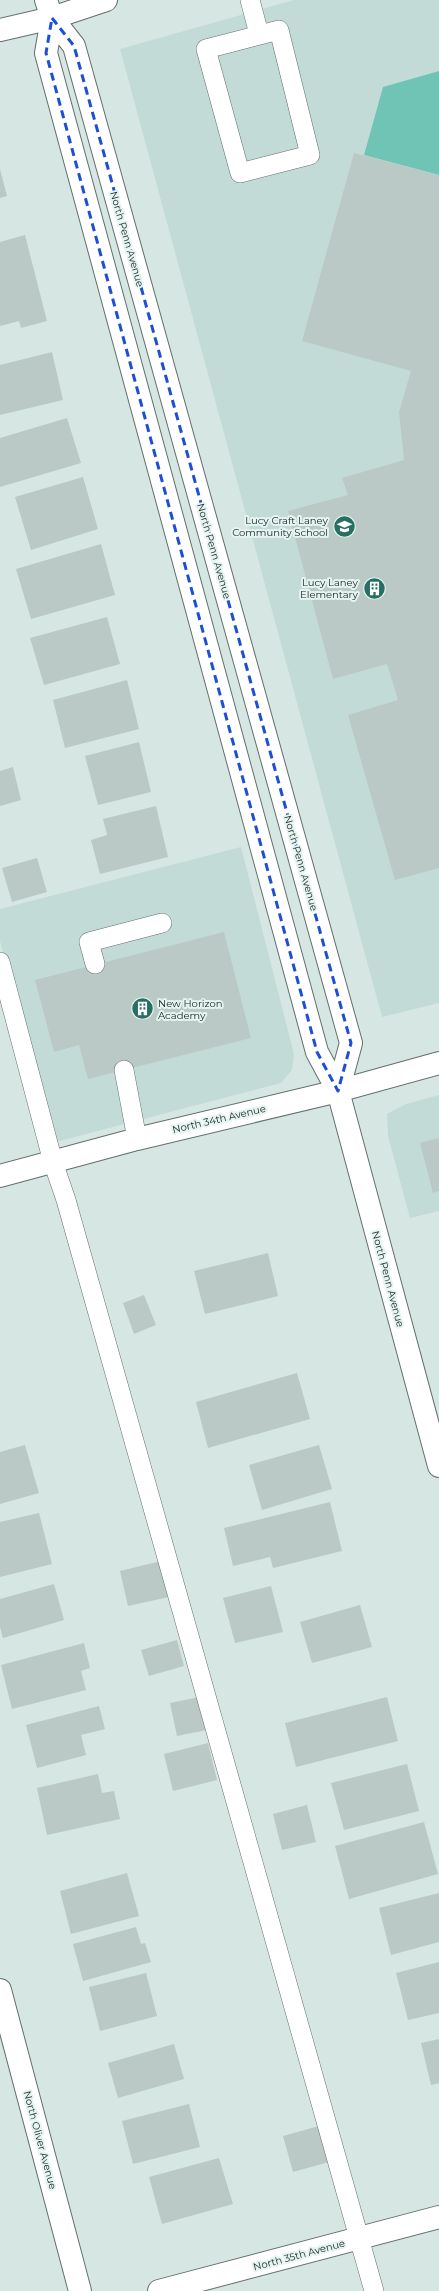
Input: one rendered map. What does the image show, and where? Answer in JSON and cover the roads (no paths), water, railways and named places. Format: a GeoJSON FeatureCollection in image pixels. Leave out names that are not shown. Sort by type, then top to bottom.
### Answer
{"type":"FeatureCollection","features":[{"type":"Feature","properties":{"kind":"main road"},"geometry":{"type":"LineString","coordinates":[[0,30],[49,9],[106,0]]}},
{"type":"Feature","properties":{"kind":"main road","name":"North Penn Avenue"},"geometry":{"type":"LineString","coordinates":[[49,9],[46,53],[317,1052],[338,1091],[439,1466]]}},
{"type":"Feature","properties":{"kind":"main road","name":"North Penn Avenue"},"geometry":{"type":"LineString","coordinates":[[49,9],[74,46],[351,1043],[338,1091]]}},
{"type":"Feature","properties":{"kind":"main road","name":"North 34th Avenue"},"geometry":{"type":"LineString","coordinates":[[0,1176],[137,1139],[338,1091],[439,1064]]}},
{"type":"Feature","properties":{"kind":"main road","name":"North Oliver Avenue"},"geometry":{"type":"LineString","coordinates":[[0,1990],[80,2291]]}},
{"type":"Feature","properties":{"kind":"main road","name":"North 35th Avenue"},"geometry":{"type":"LineString","coordinates":[[159,2291],[439,2217]]}},
{"type":"Feature","properties":{"kind":"lane"},"geometry":{"type":"LineString","coordinates":[[250,0],[259,34]]}},
{"type":"Feature","properties":{"kind":"lane"},"geometry":{"type":"LineString","coordinates":[[279,30],[310,155],[240,173],[206,49],[259,34],[279,30]]}},
{"type":"Feature","properties":{"kind":"lane"},"geometry":{"type":"LineString","coordinates":[[95,964],[89,942],[162,923]]}},
{"type":"Feature","properties":{"kind":"lane"},"geometry":{"type":"LineString","coordinates":[[0,962],[53,1162],[66,1200],[374,2291]]}},
{"type":"Feature","properties":{"kind":"lane"},"geometry":{"type":"LineString","coordinates":[[124,1070],[137,1139]]}},
{"type":"Feature","properties":{"kind":"place","name":"Lucy Craft Laney Community School"},"geometry":{"type":"Point","coordinates":[344,526]}},
{"type":"Feature","properties":{"kind":"place","name":"Lucy Laney Elementary"},"geometry":{"type":"Point","coordinates":[374,588]}},
{"type":"Feature","properties":{"kind":"place","name":"New Horizon Academy"},"geometry":{"type":"Point","coordinates":[143,1009]}}]}
